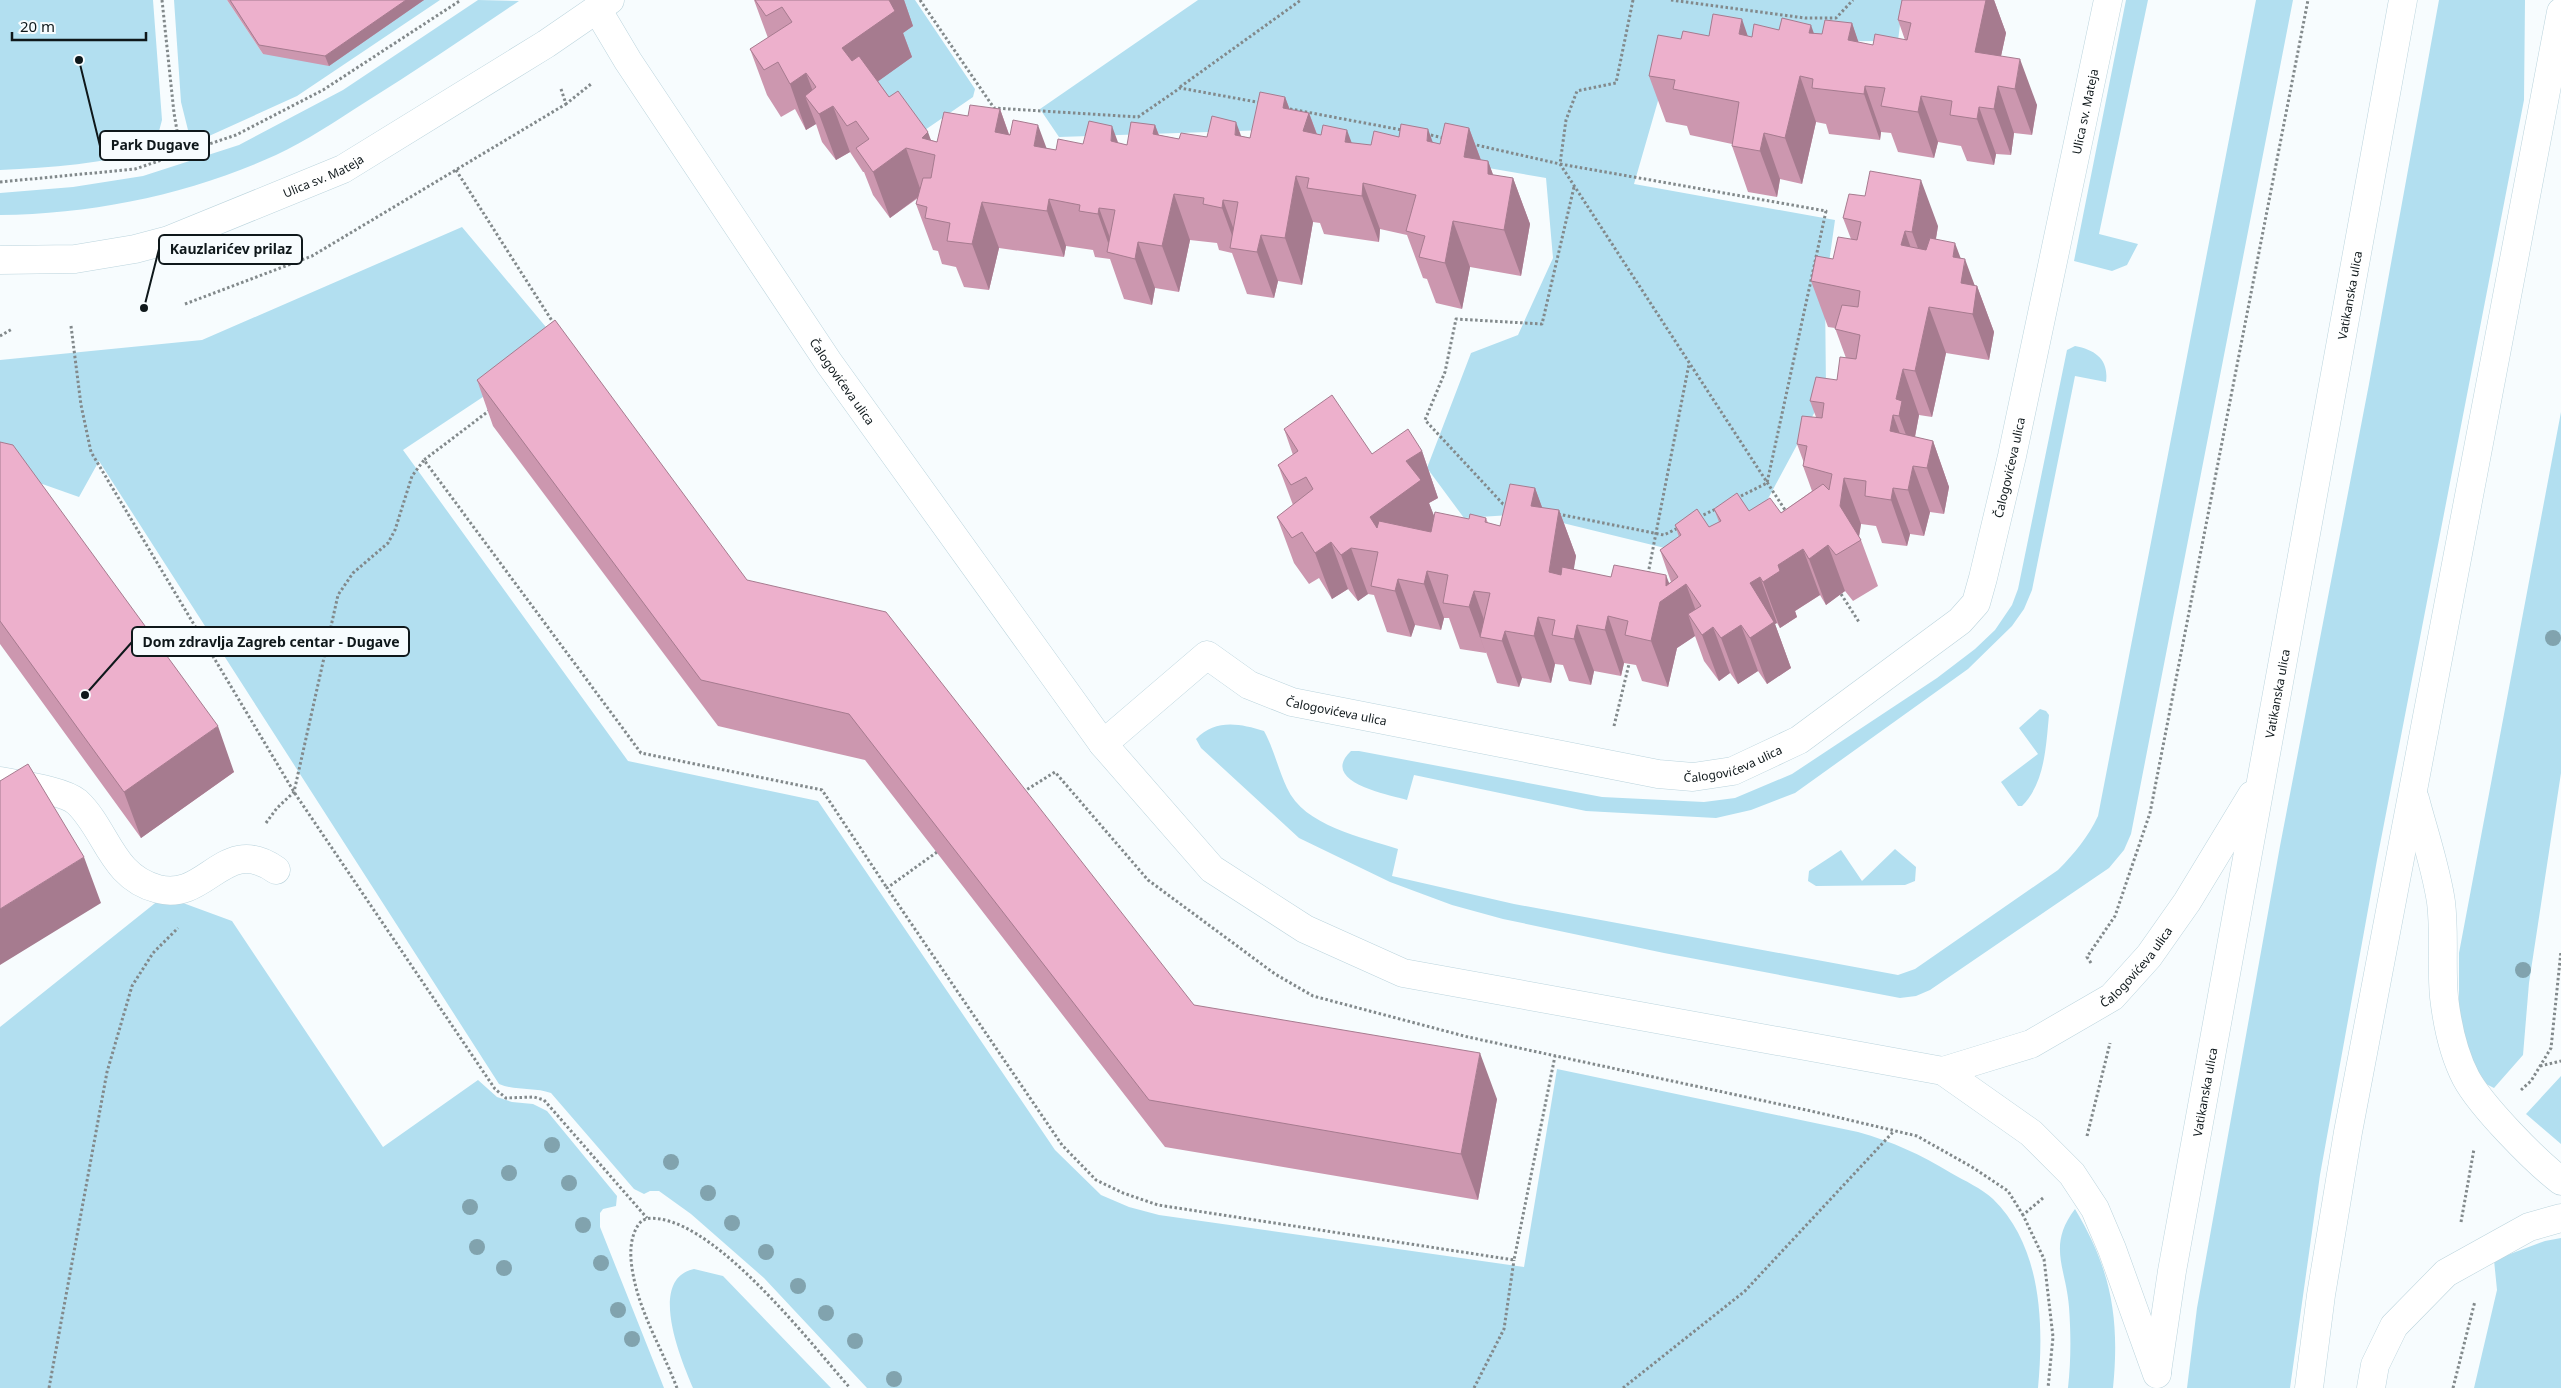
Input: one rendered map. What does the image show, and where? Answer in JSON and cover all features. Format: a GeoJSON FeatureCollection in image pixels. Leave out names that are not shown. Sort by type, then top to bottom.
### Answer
{"type":"FeatureCollection","features":[{"type":"Feature","properties":{"kind":"street","name":"Ulica sv. Mateja"},"geometry":{"type":"LineString","coordinates":[[2059,223],[2108,0]]}},
{"type":"Feature","properties":{"kind":"street","name":"Vatikanska ulica"},"geometry":{"type":"LineString","coordinates":[[2156,1381],[2172,1271],[2403,0]]}},
{"type":"Feature","properties":{"kind":"street","name":"Ulica sv. Mateja"},"geometry":{"type":"LineString","coordinates":[[0,260],[75,259],[135,249],[169,240],[343,169],[546,44],[604,4]]}},
{"type":"Feature","properties":{"kind":"street","name":"Čalogovićeva ulica"},"geometry":{"type":"LineString","coordinates":[[604,4],[628,60],[828,363],[1103,744],[1212,869],[1305,929],[1403,973],[1943,1071],[2030,1133],[2072,1174],[2095,1209],[2112,1249],[2156,1381]]}},
{"type":"Feature","properties":{"kind":"street"},"geometry":{"type":"LineString","coordinates":[[2309,1388],[2321,1295],[2348,1132],[2561,12]]}},
{"type":"Feature","properties":{"kind":"street","name":"Čalogovićeva ulica"},"geometry":{"type":"LineString","coordinates":[[1103,744],[1207,654],[1249,685],[1292,702],[1658,774],[1693,777],[1733,771],[1799,740],[1960,621],[1976,603],[1984,578],[2012,456],[2059,223]]}},
{"type":"Feature","properties":{"kind":"street"},"geometry":{"type":"LineString","coordinates":[[0,781],[60,794],[76,801],[121,867],[138,880],[158,890],[179,891],[192,886],[218,868],[238,859],[262,860],[276,870]]}},
{"type":"Feature","properties":{"kind":"street","name":"Čalogovićeva ulica"},"geometry":{"type":"LineString","coordinates":[[1943,1071],[2031,1044],[2112,997],[2149,956],[2187,902],[2260,781]]}},
{"type":"Feature","properties":{"kind":"street"},"geometry":{"type":"LineString","coordinates":[[2413,790],[2440,901],[2444,948],[2444,998],[2454,1044],[2466,1078],[2493,1114],[2546,1169],[2561,1181]]}},
{"type":"Feature","properties":{"kind":"street"},"geometry":{"type":"LineString","coordinates":[[2371,1388],[2375,1365],[2394,1326],[2446,1273],[2529,1227],[2561,1218]]}},
{"type":"Feature","properties":{"kind":"path"},"geometry":{"type":"LineString","coordinates":[[162,0],[174,112],[181,154]]}},
{"type":"Feature","properties":{"kind":"path"},"geometry":{"type":"LineString","coordinates":[[0,182],[135,169],[236,135],[323,90],[461,0]]}},
{"type":"Feature","properties":{"kind":"path"},"geometry":{"type":"LineString","coordinates":[[920,0],[994,108],[1138,117],[1301,0]]}},
{"type":"Feature","properties":{"kind":"path"},"geometry":{"type":"LineString","coordinates":[[1633,0],[1616,83],[1577,91],[1566,120],[1560,164],[1789,516]]}},
{"type":"Feature","properties":{"kind":"path"},"geometry":{"type":"LineString","coordinates":[[1671,0],[1805,18],[1836,18],[1853,0]]}},
{"type":"Feature","properties":{"kind":"path"},"geometry":{"type":"LineString","coordinates":[[2087,957],[2115,916],[2150,813],[2308,0]]}},
{"type":"Feature","properties":{"kind":"path"},"geometry":{"type":"LineString","coordinates":[[185,304],[312,256],[566,104],[592,84]]}},
{"type":"Feature","properties":{"kind":"path"},"geometry":{"type":"LineString","coordinates":[[1180,88],[1268,104]]}},
{"type":"Feature","properties":{"kind":"path"},"geometry":{"type":"LineString","coordinates":[[560,89],[566,104]]}},
{"type":"Feature","properties":{"kind":"path"},"geometry":{"type":"LineString","coordinates":[[1278,106],[1405,130]]}},
{"type":"Feature","properties":{"kind":"path"},"geometry":{"type":"LineString","coordinates":[[1425,134],[1454,140]]}},
{"type":"Feature","properties":{"kind":"path"},"geometry":{"type":"LineString","coordinates":[[1464,142],[1560,164],[1826,211],[1767,483]]}},
{"type":"Feature","properties":{"kind":"path"},"geometry":{"type":"LineString","coordinates":[[456,170],[555,326]]}},
{"type":"Feature","properties":{"kind":"path"},"geometry":{"type":"LineString","coordinates":[[1512,506],[1503,504],[1425,420],[1444,372],[1456,319],[1542,324],[1574,187]]}},
{"type":"Feature","properties":{"kind":"path"},"geometry":{"type":"LineString","coordinates":[[71,326],[80,405],[91,452],[294,792],[495,1089],[506,1098],[534,1097],[544,1100],[647,1218]]}},
{"type":"Feature","properties":{"kind":"path"},"geometry":{"type":"LineString","coordinates":[[0,336],[12,329]]}},
{"type":"Feature","properties":{"kind":"path"},"geometry":{"type":"LineString","coordinates":[[1647,578],[1689,364]]}},
{"type":"Feature","properties":{"kind":"path"},"geometry":{"type":"LineString","coordinates":[[262,829],[277,808],[294,792],[338,595],[353,572],[388,543],[412,476],[424,460],[494,408]]}},
{"type":"Feature","properties":{"kind":"path"},"geometry":{"type":"LineString","coordinates":[[424,460],[640,753],[822,790],[1062,1145],[1096,1180],[1123,1193],[1158,1205],[1514,1260]]}},
{"type":"Feature","properties":{"kind":"path"},"geometry":{"type":"LineString","coordinates":[[1732,500],[1767,483]]}},
{"type":"Feature","properties":{"kind":"path"},"geometry":{"type":"LineString","coordinates":[[1698,518],[1724,505]]}},
{"type":"Feature","properties":{"kind":"path"},"geometry":{"type":"LineString","coordinates":[[1550,513],[1664,535],[1681,526]]}},
{"type":"Feature","properties":{"kind":"path"},"geometry":{"type":"LineString","coordinates":[[1841,594],[1858,622]]}},
{"type":"Feature","properties":{"kind":"path"},"geometry":{"type":"LineString","coordinates":[[1605,764],[1630,664]]}},
{"type":"Feature","properties":{"kind":"path"},"geometry":{"type":"LineString","coordinates":[[1019,794],[1055,772],[1148,880],[1275,974],[1313,996],[1468,1037],[1917,1136],[1972,1167],[2008,1191],[2023,1215]]}},
{"type":"Feature","properties":{"kind":"path"},"geometry":{"type":"LineString","coordinates":[[887,888],[937,852]]}},
{"type":"Feature","properties":{"kind":"path"},"geometry":{"type":"LineString","coordinates":[[49,1388],[107,1072],[132,986],[153,953],[182,925]]}},
{"type":"Feature","properties":{"kind":"path"},"geometry":{"type":"LineString","coordinates":[[2518,1093],[2531,1081],[2551,1048],[2561,951]]}},
{"type":"Feature","properties":{"kind":"path"},"geometry":{"type":"LineString","coordinates":[[1474,1388],[1504,1329],[1509,1308],[1514,1260],[1555,1056]]}},
{"type":"Feature","properties":{"kind":"path"},"geometry":{"type":"LineString","coordinates":[[2540,1066],[2561,1061]]}},
{"type":"Feature","properties":{"kind":"path"},"geometry":{"type":"LineString","coordinates":[[1623,1388],[1746,1291],[1894,1131]]}},
{"type":"Feature","properties":{"kind":"path"},"geometry":{"type":"LineString","coordinates":[[2460,1230],[2474,1147]]}},
{"type":"Feature","properties":{"kind":"path"},"geometry":{"type":"LineString","coordinates":[[676,1387],[643,1311],[634,1279],[631,1245],[637,1226],[640,1221],[647,1218],[675,1222],[719,1248],[778,1306],[850,1388]]}},
{"type":"Feature","properties":{"kind":"path"},"geometry":{"type":"LineString","coordinates":[[2453,1388],[2476,1297]]}},
{"type":"Feature","properties":{"kind":"shaded area"},"geometry":{"type":"Polygon","coordinates":[[[0,0],[153,0],[162,120],[154,150],[77,164],[0,170],[0,0]]]}},
{"type":"Feature","properties":{"kind":"shaded area"},"geometry":{"type":"Polygon","coordinates":[[[174,0],[227,0],[263,54],[423,0],[440,0],[297,96],[209,136],[196,137],[188,130],[181,102],[174,0]]]}},
{"type":"Feature","properties":{"kind":"shaded area"},"geometry":{"type":"Polygon","coordinates":[[[478,0],[519,1],[332,124],[276,155],[210,181],[141,199],[71,211],[0,215],[0,193],[73,187],[143,176],[239,145],[343,90],[478,0]]]}},
{"type":"Feature","properties":{"kind":"shaded area"},"geometry":{"type":"Polygon","coordinates":[[[842,0],[915,0],[975,89],[973,97],[906,143],[859,95],[899,36],[913,25],[842,0]]]}},
{"type":"Feature","properties":{"kind":"shaded area"},"geometry":{"type":"Polygon","coordinates":[[[1198,0],[1903,0],[1898,41],[1675,42],[1634,184],[1835,220],[1825,291],[1826,391],[1756,521],[1677,551],[1526,514],[1464,518],[1427,468],[1471,353],[1518,335],[1553,258],[1546,178],[1268,130],[1059,137],[1040,109],[1198,0]]]}},
{"type":"Feature","properties":{"kind":"shaded area"},"geometry":{"type":"Polygon","coordinates":[[[2126,0],[2148,0],[2099,234],[2138,244],[2127,265],[2112,271],[2074,261],[2126,0]]]}},
{"type":"Feature","properties":{"kind":"shaded area"},"geometry":{"type":"Polygon","coordinates":[[[2256,0],[2293,0],[2131,834],[2124,850],[2109,868],[1930,990],[1916,996],[1900,998],[1664,953],[1503,919],[1452,905],[1390,882],[1299,838],[1201,748],[1196,739],[1211,728],[1228,724],[1264,731],[1287,788],[1295,801],[1306,812],[1335,828],[1398,849],[1392,876],[1514,904],[1898,975],[1915,969],[2058,870],[2081,844],[2098,816],[2256,0]]]}},
{"type":"Feature","properties":{"kind":"shaded area"},"geometry":{"type":"Polygon","coordinates":[[[2439,0],[2525,0],[2524,100],[2377,860],[2320,1175],[2290,1388],[2187,1388],[2197,1308],[2280,846],[2369,384],[2439,0]]]}},
{"type":"Feature","properties":{"kind":"shaded area"},"geometry":{"type":"Polygon","coordinates":[[[462,227],[561,345],[403,450],[628,761],[818,801],[1055,1150],[1101,1195],[1129,1207],[1159,1215],[1524,1267],[1557,1069],[1858,1132],[1895,1144],[1917,1154],[1983,1191],[1993,1199],[2009,1218],[2022,1240],[2030,1263],[2039,1313],[2040,1363],[2038,1388],[867,1388],[764,1278],[691,1214],[659,1191],[650,1191],[644,1194],[634,1189],[551,1093],[512,1088],[499,1084],[99,461],[79,497],[0,469],[0,360],[202,340],[462,227]]]}},
{"type":"Feature","properties":{"kind":"shaded area"},"geometry":{"type":"Polygon","coordinates":[[[2075,346],[2089,350],[2100,357],[2105,368],[2106,382],[2075,376],[2032,590],[2024,609],[2012,626],[1968,669],[1795,793],[1751,810],[1716,818],[1586,811],[1414,775],[1407,800],[1386,795],[1360,785],[1349,779],[1343,771],[1343,762],[1351,751],[1359,751],[1602,797],[1704,802],[1735,798],[1792,774],[1937,678],[1975,649],[1995,630],[2012,605],[2018,589],[2067,350],[2075,346]]]}},
{"type":"Feature","properties":{"kind":"shaded area"},"geometry":{"type":"Polygon","coordinates":[[[2561,412],[2561,773],[2529,983],[2523,1055],[2494,1088],[2478,1080],[2459,1020],[2459,953],[2561,412]]]}},
{"type":"Feature","properties":{"kind":"shaded area"},"geometry":{"type":"Polygon","coordinates":[[[2040,709],[2046,711],[2049,715],[2043,764],[2036,786],[2030,797],[2022,806],[2018,806],[2001,782],[2038,754],[2019,728],[2040,709]]]}},
{"type":"Feature","properties":{"kind":"shaded area"},"geometry":{"type":"Polygon","coordinates":[[[1895,849],[1916,867],[1915,881],[1905,885],[1816,886],[1808,881],[1809,871],[1841,850],[1862,881],[1895,849]]]}},
{"type":"Feature","properties":{"kind":"shaded area"},"geometry":{"type":"Polygon","coordinates":[[[164,896],[232,921],[383,1147],[478,1080],[497,1097],[512,1102],[533,1104],[547,1111],[617,1196],[616,1206],[603,1209],[600,1213],[600,1227],[664,1388],[0,1388],[0,1027],[164,896]]]}},
{"type":"Feature","properties":{"kind":"shaded area"},"geometry":{"type":"Polygon","coordinates":[[[2561,1076],[2561,1144],[2526,1114],[2561,1076]]]}},
{"type":"Feature","properties":{"kind":"shaded area"},"geometry":{"type":"Polygon","coordinates":[[[2075,1209],[2097,1252],[2110,1295],[2114,1316],[2115,1339],[2113,1388],[2068,1388],[2070,1317],[2060,1257],[2060,1246],[2062,1234],[2075,1209]]]}},
{"type":"Feature","properties":{"kind":"shaded area"},"geometry":{"type":"Polygon","coordinates":[[[2561,1238],[2561,1388],[2474,1388],[2497,1290],[2494,1260],[2545,1241],[2561,1238]]]}},
{"type":"Feature","properties":{"kind":"shaded area"},"geometry":{"type":"Polygon","coordinates":[[[694,1269],[723,1276],[831,1388],[693,1388],[676,1341],[671,1322],[670,1304],[672,1288],[680,1276],[694,1269]]]}},
{"type":"Feature","properties":{"kind":"building"},"geometry":{"type":"Polygon","coordinates":[[[230,0],[406,0],[325,56],[259,45],[230,0]]]}},
{"type":"Feature","properties":{"kind":"building"},"geometry":{"type":"Polygon","coordinates":[[[755,0],[889,0],[895,11],[842,48],[852,61],[859,56],[889,97],[898,91],[928,132],[922,138],[937,142],[944,112],[968,116],[970,105],[1000,109],[995,132],[1010,135],[1013,120],[1038,125],[1034,146],[1056,150],[1058,139],[1083,144],[1089,121],[1112,126],[1111,141],[1127,145],[1131,122],[1155,125],[1153,134],[1179,139],[1181,133],[1207,137],[1212,116],[1236,122],[1235,135],[1250,138],[1260,92],[1285,97],[1283,108],[1309,113],[1303,131],[1321,135],[1323,125],[1347,130],[1345,142],[1371,145],[1374,131],[1399,137],[1401,124],[1428,129],[1427,141],[1440,144],[1445,123],[1469,128],[1464,157],[1488,161],[1488,174],[1513,178],[1504,230],[1453,221],[1445,263],[1419,257],[1425,236],[1406,231],[1416,195],[1363,183],[1362,196],[1307,188],[1309,178],[1296,176],[1285,238],[1261,235],[1257,252],[1230,248],[1238,202],[1223,200],[1222,208],[1203,204],[1204,198],[1174,194],[1162,246],[1138,242],[1135,259],[1107,252],[1115,210],[1099,208],[1098,214],[1079,211],[1080,205],[1049,199],[1047,211],[982,202],[972,244],[947,241],[950,223],[925,218],[927,207],[916,204],[923,178],[931,178],[935,155],[906,148],[873,172],[856,148],[869,139],[856,121],[847,126],[833,106],[819,114],[805,96],[816,87],[806,73],[790,84],[778,62],[764,70],[750,49],[792,22],[782,7],[766,16],[755,0]]]}},
{"type":"Feature","properties":{"kind":"building"},"geometry":{"type":"Polygon","coordinates":[[[1902,0],[1986,0],[1975,52],[2020,59],[2015,89],[1998,86],[1994,109],[1979,107],[1977,119],[1950,115],[1952,101],[1921,96],[1918,112],[1881,106],[1885,88],[1865,86],[1864,94],[1812,88],[1813,79],[1800,76],[1785,138],[1764,133],[1760,151],[1732,146],[1739,102],[1673,89],[1675,80],[1649,76],[1658,35],[1681,39],[1683,31],[1709,36],[1713,14],[1742,19],[1739,34],[1752,37],[1754,24],[1779,30],[1782,18],[1811,25],[1809,33],[1822,34],[1825,20],[1852,23],[1848,40],[1873,45],[1875,34],[1907,40],[1911,23],[1898,20],[1902,0]]]}},
{"type":"Feature","properties":{"kind":"building"},"geometry":{"type":"Polygon","coordinates":[[[1870,171],[1921,180],[1912,232],[1905,231],[1901,245],[1926,250],[1930,238],[1955,243],[1953,257],[1965,259],[1961,283],[1977,286],[1973,314],[1929,307],[1915,371],[1903,369],[1896,399],[1902,401],[1899,416],[1893,415],[1890,431],[1933,441],[1927,468],[1913,466],[1908,490],[1893,488],[1891,500],[1865,496],[1866,481],[1844,478],[1840,506],[1861,540],[1836,555],[1828,545],[1809,559],[1803,549],[1778,565],[1780,571],[1763,582],[1760,577],[1750,583],[1774,622],[1750,638],[1741,625],[1721,638],[1713,627],[1702,635],[1688,614],[1701,606],[1686,584],[1660,602],[1651,641],[1625,635],[1628,621],[1608,616],[1605,630],[1577,625],[1574,639],[1552,635],[1555,620],[1538,617],[1534,636],[1505,631],[1502,641],[1480,637],[1490,593],[1474,591],[1469,607],[1443,603],[1448,575],[1427,571],[1424,584],[1398,579],[1395,591],[1371,586],[1378,552],[1351,548],[1341,555],[1331,542],[1315,553],[1302,532],[1292,538],[1277,517],[1313,489],[1306,477],[1291,485],[1278,465],[1298,451],[1284,429],[1332,395],[1372,454],[1408,429],[1422,451],[1406,461],[1421,480],[1370,517],[1377,528],[1379,521],[1431,532],[1435,512],[1469,519],[1470,514],[1486,518],[1485,522],[1500,526],[1510,484],[1535,488],[1531,506],[1559,510],[1549,572],[1561,575],[1562,567],[1611,577],[1614,565],[1666,575],[1666,586],[1678,577],[1660,550],[1681,535],[1675,525],[1697,509],[1709,527],[1721,521],[1714,509],[1737,493],[1749,511],[1770,498],[1781,513],[1823,484],[1829,490],[1832,474],[1803,466],[1807,446],[1797,444],[1802,416],[1822,418],[1824,403],[1810,401],[1816,377],[1837,380],[1840,357],[1856,359],[1860,335],[1835,329],[1842,305],[1858,307],[1860,291],[1811,281],[1816,256],[1833,259],[1838,237],[1857,240],[1861,222],[1843,218],[1849,194],[1865,196],[1870,171]]]}},
{"type":"Feature","properties":{"kind":"building"},"geometry":{"type":"Polygon","coordinates":[[[555,320],[747,580],[886,612],[1194,1005],[1480,1053],[1461,1154],[1149,1100],[849,714],[701,680],[477,380],[555,320]]]}},
{"type":"Feature","properties":{"kind":"building"},"geometry":{"type":"Polygon","coordinates":[[[0,442],[13,445],[218,726],[124,792],[0,621],[0,442]]]}},
{"type":"Feature","properties":{"kind":"building"},"geometry":{"type":"Polygon","coordinates":[[[28,764],[84,857],[0,909],[0,781],[28,764]]]}},
{"type":"Feature","properties":{"kind":"place","name":"Park Dugave"},"geometry":{"type":"Point","coordinates":[79,60]}},
{"type":"Feature","properties":{"kind":"place","name":"Kauzlarićev prilaz"},"geometry":{"type":"Point","coordinates":[144,308]}},
{"type":"Feature","properties":{"kind":"place","name":"Dom zdravlja Zagreb centar - Dugave"},"geometry":{"type":"Point","coordinates":[85,695]}}]}
